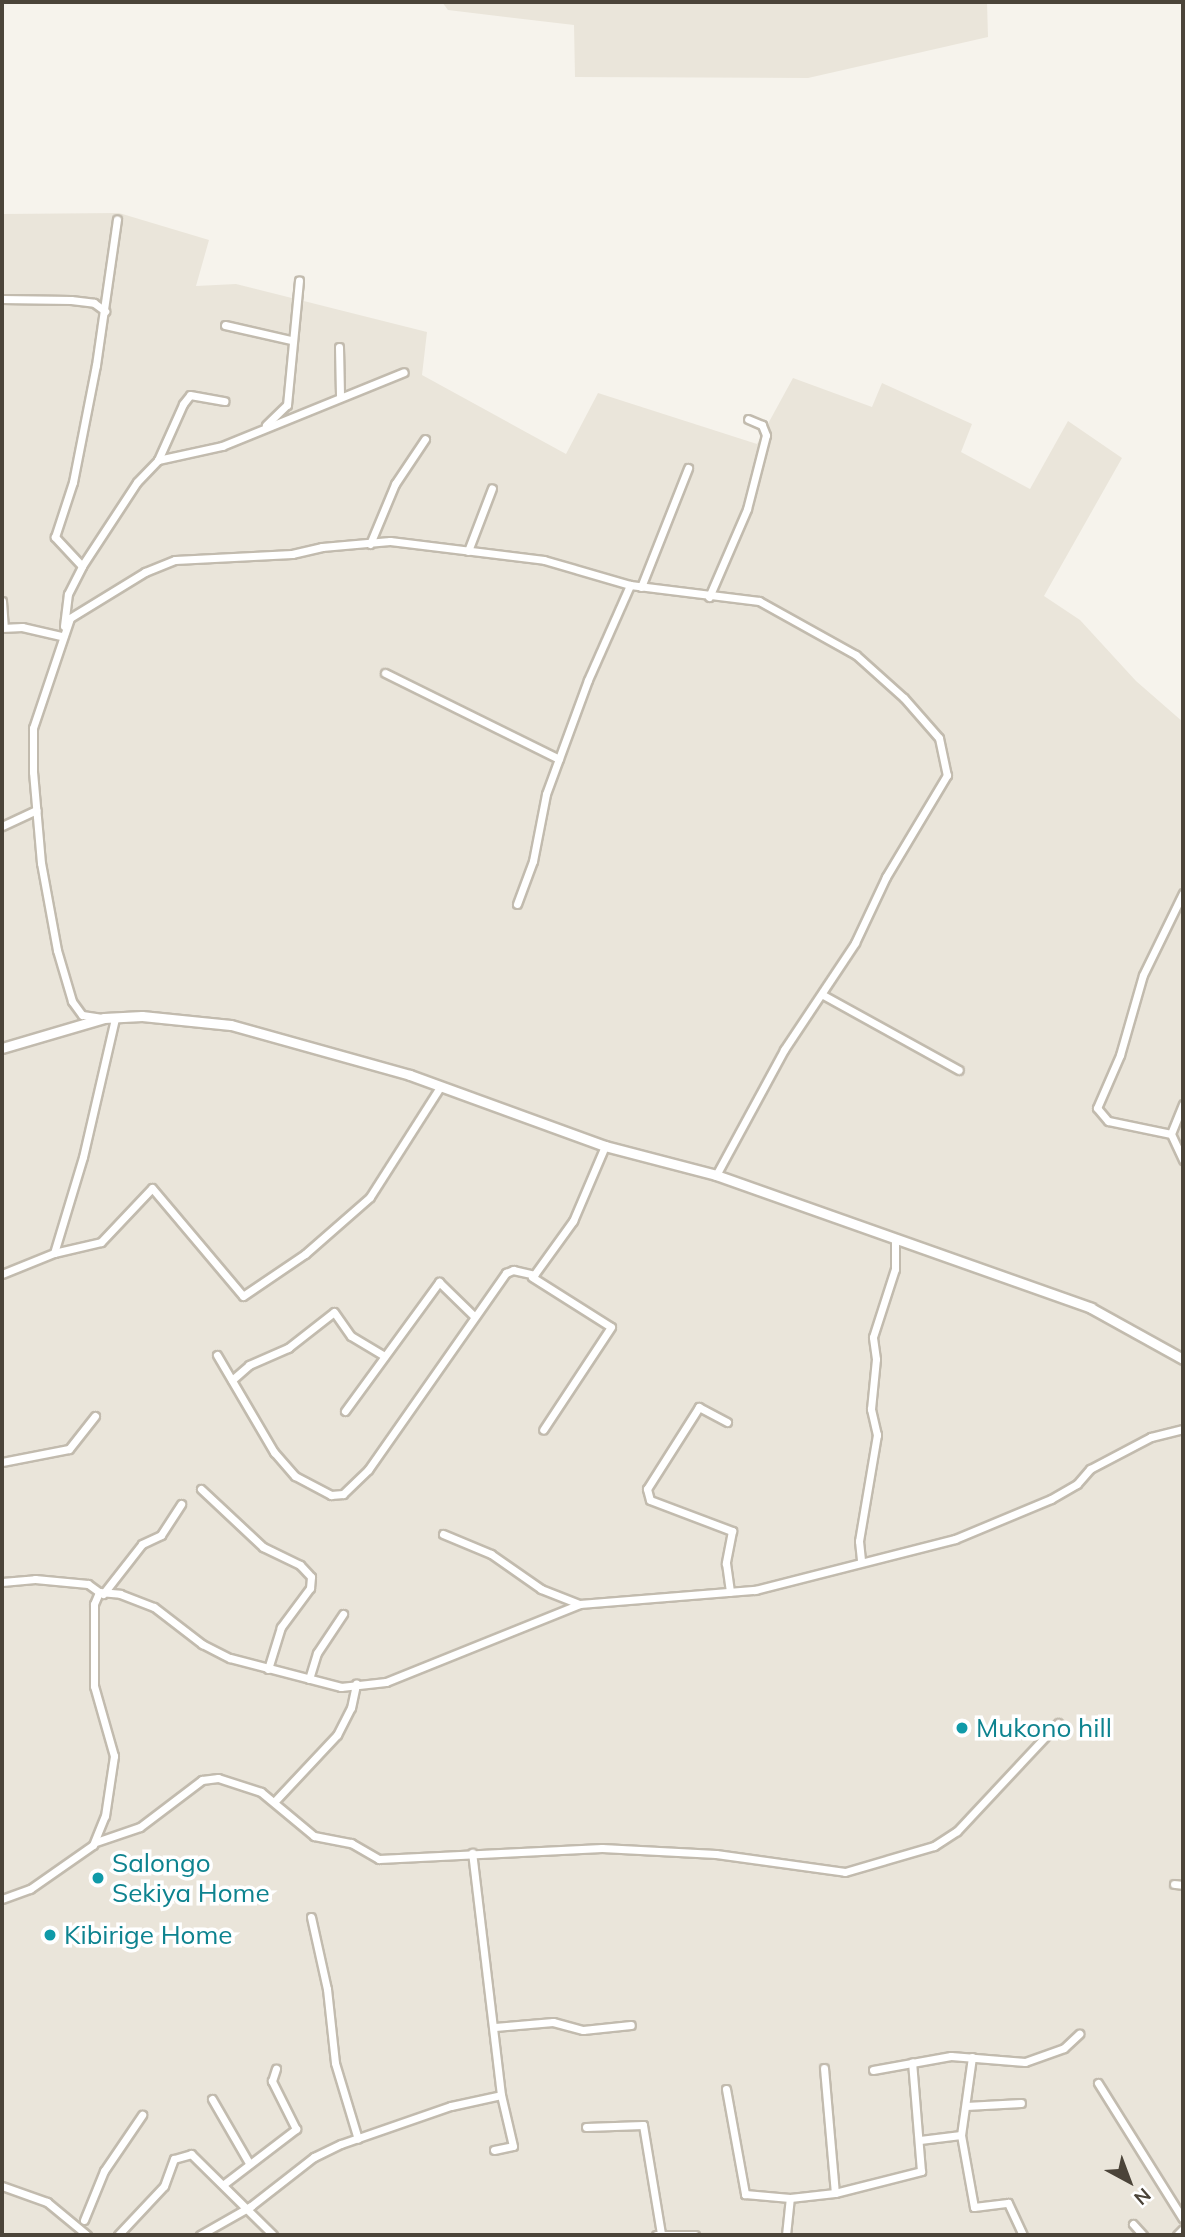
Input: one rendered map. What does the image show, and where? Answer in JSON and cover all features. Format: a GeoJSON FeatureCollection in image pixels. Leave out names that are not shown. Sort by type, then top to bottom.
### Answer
{"type":"FeatureCollection","features":[{"type":"Feature","properties":{"kind":"street"},"geometry":{"type":"LineString","coordinates":[[82,566],[55,537],[73,482],[105,311],[117,220]]}},
{"type":"Feature","properties":{"kind":"street"},"geometry":{"type":"LineString","coordinates":[[263,428],[287,405],[291,340],[299,281]]}},
{"type":"Feature","properties":{"kind":"street"},"geometry":{"type":"LineString","coordinates":[[2,299],[71,300],[94,303],[105,311]]}},
{"type":"Feature","properties":{"kind":"street"},"geometry":{"type":"LineString","coordinates":[[225,325],[291,340]]}},
{"type":"Feature","properties":{"kind":"street"},"geometry":{"type":"LineString","coordinates":[[339,346],[340,395]]}},
{"type":"Feature","properties":{"kind":"street"},"geometry":{"type":"LineString","coordinates":[[158,460],[222,446],[340,395],[404,372]]}},
{"type":"Feature","properties":{"kind":"street"},"geometry":{"type":"LineString","coordinates":[[224,401],[190,395],[158,460],[137,482],[82,566],[68,594],[64,627],[33,728],[40,863],[72,1001],[82,1015],[104,1018],[142,1016],[231,1025],[440,1087],[605,1146],[716,1175],[895,1241],[1091,1308],[1183,1359]]}},
{"type":"Feature","properties":{"kind":"street"},"geometry":{"type":"LineString","coordinates":[[287,405],[300,412]]}},
{"type":"Feature","properties":{"kind":"street"},"geometry":{"type":"LineString","coordinates":[[709,597],[747,509],[765,435],[762,425],[748,419]]}},
{"type":"Feature","properties":{"kind":"street"},"geometry":{"type":"LineString","coordinates":[[370,544],[395,484],[425,439]]}},
{"type":"Feature","properties":{"kind":"street"},"geometry":{"type":"LineString","coordinates":[[641,587],[688,468]]}},
{"type":"Feature","properties":{"kind":"street"},"geometry":{"type":"LineString","coordinates":[[468,551],[492,488]]}},
{"type":"Feature","properties":{"kind":"street"},"geometry":{"type":"LineString","coordinates":[[64,627],[70,618],[145,572],[174,560],[292,554],[322,547],[390,541],[544,559],[630,585],[709,597],[734,595],[760,601],[856,655],[927,723],[947,758],[947,775],[823,995],[745,1115],[716,1175]]}},
{"type":"Feature","properties":{"kind":"street"},"geometry":{"type":"LineString","coordinates":[[517,904],[533,862],[546,794],[630,585]]}},
{"type":"Feature","properties":{"kind":"street"},"geometry":{"type":"LineString","coordinates":[[2,601],[3,627],[61,636]]}},
{"type":"Feature","properties":{"kind":"street"},"geometry":{"type":"LineString","coordinates":[[386,673],[559,759]]}},
{"type":"Feature","properties":{"kind":"street"},"geometry":{"type":"LineString","coordinates":[[2,826],[36,810]]}},
{"type":"Feature","properties":{"kind":"street"},"geometry":{"type":"LineString","coordinates":[[1171,1133],[1108,1121],[1097,1108],[1120,1055],[1143,975],[1183,893]]}},
{"type":"Feature","properties":{"kind":"street"},"geometry":{"type":"LineString","coordinates":[[823,995],[959,1070]]}},
{"type":"Feature","properties":{"kind":"street"},"geometry":{"type":"LineString","coordinates":[[2,1048],[104,1018]]}},
{"type":"Feature","properties":{"kind":"street"},"geometry":{"type":"LineString","coordinates":[[54,1252],[83,1157],[115,1018]]}},
{"type":"Feature","properties":{"kind":"street"},"geometry":{"type":"LineString","coordinates":[[2,1274],[54,1252],[101,1242],[152,1188],[243,1296],[304,1254],[370,1197],[440,1087]]}},
{"type":"Feature","properties":{"kind":"street"},"geometry":{"type":"LineString","coordinates":[[1183,1104],[1171,1133],[1183,1160]]}},
{"type":"Feature","properties":{"kind":"street"},"geometry":{"type":"LineString","coordinates":[[532,1277],[573,1221],[605,1146]]}},
{"type":"Feature","properties":{"kind":"street"},"geometry":{"type":"LineString","coordinates":[[861,1560],[859,1541],[877,1435],[871,1409],[876,1359],[873,1337],[895,1269],[895,1241]]}},
{"type":"Feature","properties":{"kind":"street"},"geometry":{"type":"LineString","coordinates":[[217,1355],[274,1452],[295,1476],[341,1496],[368,1470],[508,1271],[532,1277],[611,1327],[543,1430]]}},
{"type":"Feature","properties":{"kind":"street"},"geometry":{"type":"LineString","coordinates":[[345,1411],[439,1282],[474,1316]]}},
{"type":"Feature","properties":{"kind":"street"},"geometry":{"type":"LineString","coordinates":[[232,1380],[249,1365],[288,1348],[334,1312],[351,1336],[384,1356]]}},
{"type":"Feature","properties":{"kind":"street"},"geometry":{"type":"LineString","coordinates":[[727,1422],[699,1407],[647,1489],[650,1500],[732,1531],[726,1563],[730,1592]]}},
{"type":"Feature","properties":{"kind":"street"},"geometry":{"type":"LineString","coordinates":[[2,1462],[69,1449],[95,1416]]}},
{"type":"Feature","properties":{"kind":"street"},"geometry":{"type":"LineString","coordinates":[[2,1582],[35,1579],[88,1584],[101,1593],[120,1594],[154,1607],[202,1644],[268,1669],[341,1687],[409,1676],[580,1604],[730,1592],[809,1578],[861,1560],[955,1539],[1051,1499],[1077,1484],[1090,1469],[1151,1437],[1183,1429]]}},
{"type":"Feature","properties":{"kind":"street"},"geometry":{"type":"LineString","coordinates":[[201,1489],[263,1547],[300,1565],[311,1577],[310,1588],[281,1627],[268,1669]]}},
{"type":"Feature","properties":{"kind":"street"},"geometry":{"type":"LineString","coordinates":[[93,1845],[107,1808],[114,1756],[94,1686],[94,1604],[142,1544],[161,1535],[181,1504]]}},
{"type":"Feature","properties":{"kind":"street"},"geometry":{"type":"LineString","coordinates":[[443,1534],[491,1554],[541,1589],[580,1604]]}},
{"type":"Feature","properties":{"kind":"street"},"geometry":{"type":"LineString","coordinates":[[309,1679],[317,1653],[344,1614]]}},
{"type":"Feature","properties":{"kind":"street"},"geometry":{"type":"LineString","coordinates":[[274,1802],[337,1735],[352,1708],[356,1684]]}},
{"type":"Feature","properties":{"kind":"street"},"geometry":{"type":"LineString","coordinates":[[2,1899],[30,1889],[100,1838],[140,1827],[210,1778],[231,1780],[274,1802],[314,1836],[351,1843],[379,1860],[602,1848],[716,1854],[834,1873],[856,1870],[934,1846],[957,1831],[1058,1723]]}},
{"type":"Feature","properties":{"kind":"street"},"geometry":{"type":"LineString","coordinates":[[472,1853],[495,2026],[501,2095],[513,2146],[494,2150]]}},
{"type":"Feature","properties":{"kind":"street"},"geometry":{"type":"LineString","coordinates":[[1174,1884],[1183,1885]]}},
{"type":"Feature","properties":{"kind":"street"},"geometry":{"type":"LineString","coordinates":[[311,1917],[327,1989],[335,2063],[358,2139]]}},
{"type":"Feature","properties":{"kind":"street"},"geometry":{"type":"LineString","coordinates":[[495,2026],[553,2022],[583,2030],[631,2025]]}},
{"type":"Feature","properties":{"kind":"street"},"geometry":{"type":"LineString","coordinates":[[873,2070],[912,2062],[972,2057],[1026,2062],[1064,2048],[1079,2034]]}},
{"type":"Feature","properties":{"kind":"street"},"geometry":{"type":"LineString","coordinates":[[972,2057],[961,2135],[974,2207],[1008,2203],[1023,2235]]}},
{"type":"Feature","properties":{"kind":"street"},"geometry":{"type":"LineString","coordinates":[[726,2089],[745,2194],[790,2198],[835,2193],[918,2174],[920,2140],[912,2062]]}},
{"type":"Feature","properties":{"kind":"street"},"geometry":{"type":"LineString","coordinates":[[824,2068],[835,2193]]}},
{"type":"Feature","properties":{"kind":"street"},"geometry":{"type":"LineString","coordinates":[[223,2184],[296,2129],[272,2081],[276,2069]]}},
{"type":"Feature","properties":{"kind":"street"},"geometry":{"type":"LineString","coordinates":[[1098,2083],[1183,2219]]}},
{"type":"Feature","properties":{"kind":"street"},"geometry":{"type":"LineString","coordinates":[[200,2235],[247,2208],[314,2157],[451,2106],[501,2095]]}},
{"type":"Feature","properties":{"kind":"street"},"geometry":{"type":"LineString","coordinates":[[212,2099],[249,2163]]}},
{"type":"Feature","properties":{"kind":"street"},"geometry":{"type":"LineString","coordinates":[[966,2106],[1021,2103]]}},
{"type":"Feature","properties":{"kind":"street"},"geometry":{"type":"LineString","coordinates":[[84,2220],[104,2171],[142,2115]]}},
{"type":"Feature","properties":{"kind":"street"},"geometry":{"type":"LineString","coordinates":[[586,2127],[643,2124],[661,2234]]}},
{"type":"Feature","properties":{"kind":"street"},"geometry":{"type":"LineString","coordinates":[[920,2140],[961,2135]]}},
{"type":"Feature","properties":{"kind":"street"},"geometry":{"type":"LineString","coordinates":[[118,2235],[164,2186],[174,2159],[182,2154],[197,2157],[273,2235]]}},
{"type":"Feature","properties":{"kind":"street"},"geometry":{"type":"LineString","coordinates":[[2,2186],[47,2202],[87,2235]]}},
{"type":"Feature","properties":{"kind":"street"},"geometry":{"type":"LineString","coordinates":[[786,2235],[790,2198]]}},
{"type":"Feature","properties":{"kind":"street"},"geometry":{"type":"LineString","coordinates":[[1133,2224],[1143,2235]]}},
{"type":"Feature","properties":{"kind":"street"},"geometry":{"type":"LineString","coordinates":[[1177,2235],[1183,2229]]}},
{"type":"Feature","properties":{"kind":"street"},"geometry":{"type":"LineString","coordinates":[[656,2235],[695,2235]]}},
{"type":"Feature","properties":{"kind":"shaded area"},"geometry":{"type":"Polygon","coordinates":[[[442,2],[987,2],[988,37],[808,78],[575,77],[574,25],[448,10],[442,2]]]}},
{"type":"Feature","properties":{"kind":"shaded area"},"geometry":{"type":"Polygon","coordinates":[[[119,213],[209,240],[196,286],[236,284],[427,332],[422,375],[566,454],[598,393],[757,444],[793,378],[872,407],[882,383],[972,424],[961,452],[1030,489],[1068,421],[1122,458],[1044,596],[1080,620],[1136,681],[1183,722],[1183,2235],[2,2235],[2,214],[119,213]]]}},
{"type":"Feature","properties":{"kind":"place","name":"Mukono hill"},"geometry":{"type":"Point","coordinates":[962,1728]}},
{"type":"Feature","properties":{"kind":"place","name":"Salongo Sekiya Home"},"geometry":{"type":"Point","coordinates":[98,1878]}},
{"type":"Feature","properties":{"kind":"place","name":"Kibirige Home"},"geometry":{"type":"Point","coordinates":[50,1935]}}]}
